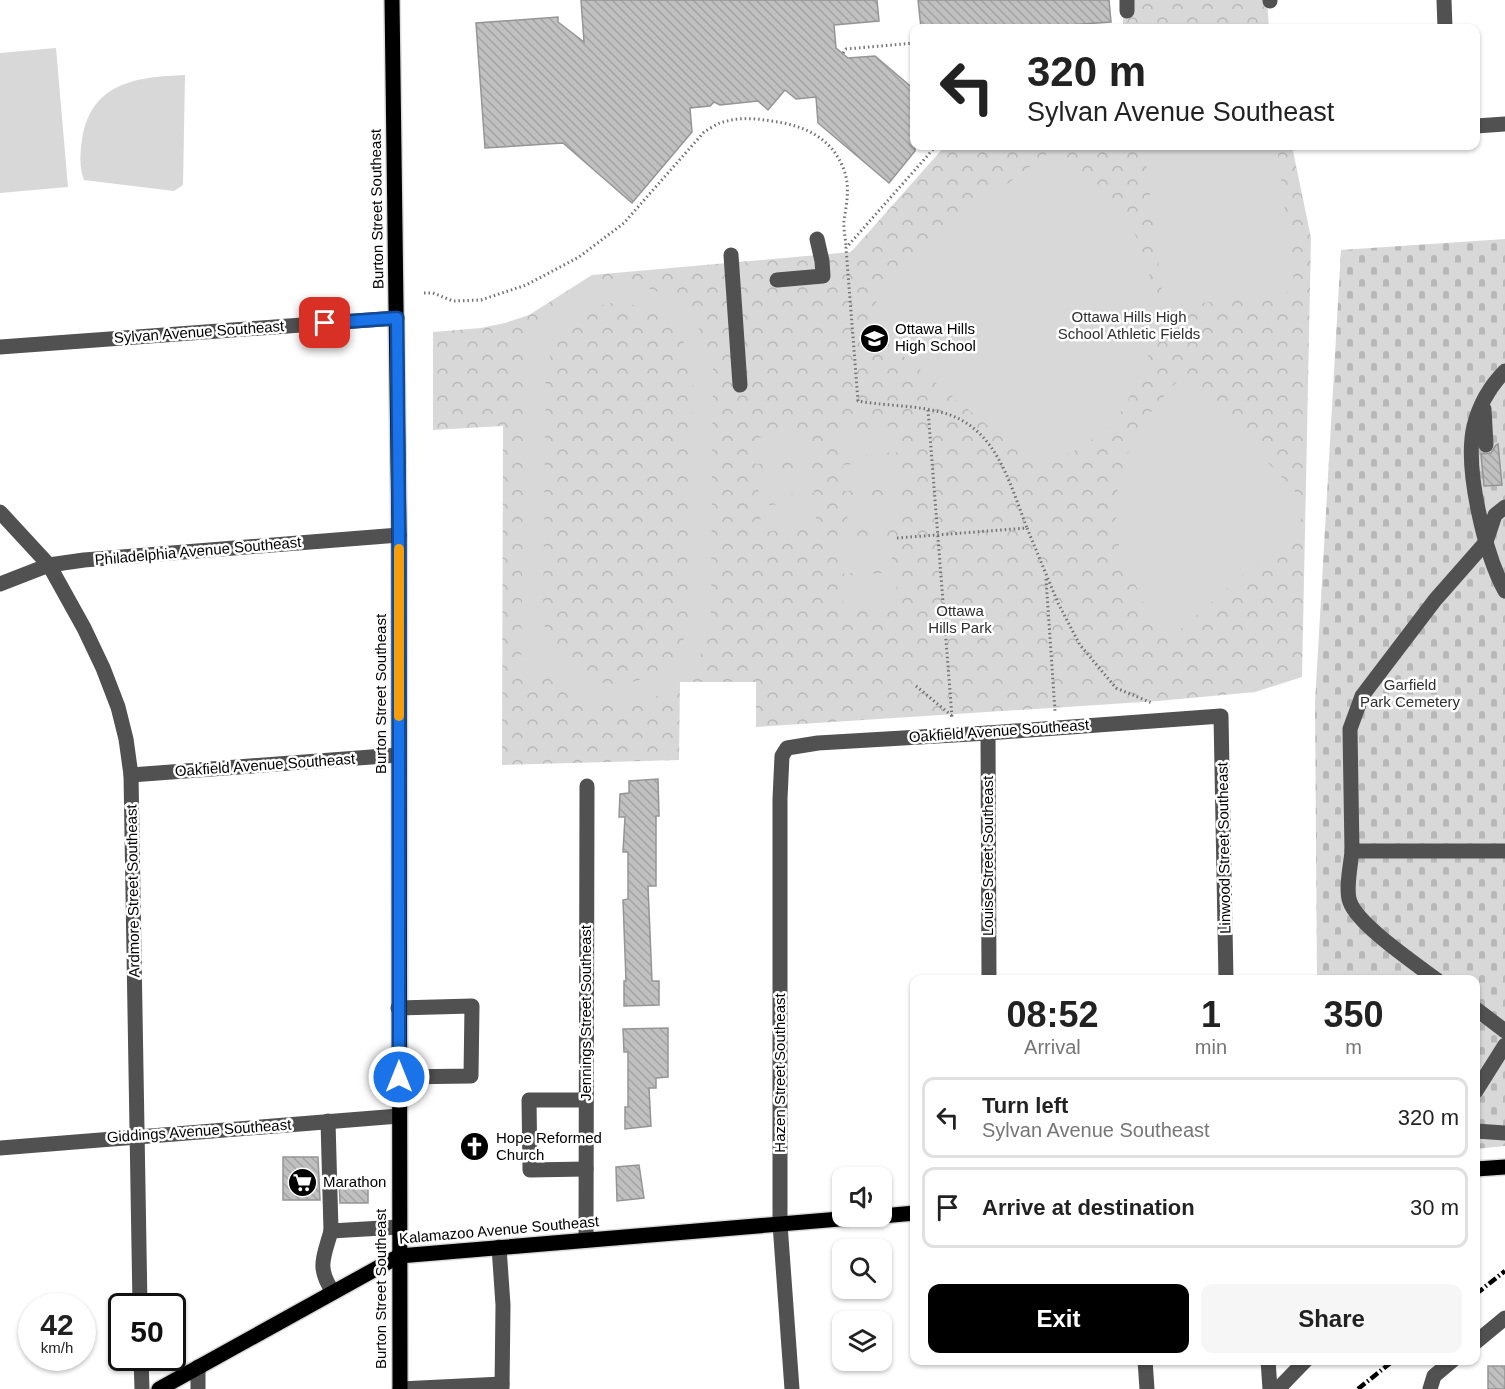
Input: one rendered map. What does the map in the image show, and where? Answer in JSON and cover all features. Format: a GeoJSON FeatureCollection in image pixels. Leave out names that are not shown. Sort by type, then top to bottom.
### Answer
{"type":"FeatureCollection","features":[{"type":"Feature","properties":{"kind":"main road","name":"Burton Street Southeast"},"geometry":{"type":"LineString","coordinates":[[392,0],[399,535],[400,1389]]}},
{"type":"Feature","properties":{"kind":"main road"},"geometry":{"type":"LineString","coordinates":[[1480,1169],[1505,1167]]}},
{"type":"Feature","properties":{"kind":"main road"},"geometry":{"type":"LineString","coordinates":[[892,1215],[910,1213]]}},
{"type":"Feature","properties":{"kind":"main road","name":"Kalamazoo Avenue Southeast"},"geometry":{"type":"LineString","coordinates":[[159,1389],[399,1256],[832,1220]]}},
{"type":"Feature","properties":{"kind":"street"},"geometry":{"type":"LineString","coordinates":[[1443,0],[1446,24]]}},
{"type":"Feature","properties":{"kind":"street"},"geometry":{"type":"LineString","coordinates":[[1480,126],[1505,124]]}},
{"type":"Feature","properties":{"kind":"street"},"geometry":{"type":"LineString","coordinates":[[777,280],[823,276],[817,239]]}},
{"type":"Feature","properties":{"kind":"street"},"geometry":{"type":"LineString","coordinates":[[731,255],[740,385]]}},
{"type":"Feature","properties":{"kind":"street","name":"Sylvan Avenue Southeast"},"geometry":{"type":"LineString","coordinates":[[0,347],[397,318]]}},
{"type":"Feature","properties":{"kind":"street"},"geometry":{"type":"LineString","coordinates":[[1505,371],[1483,400],[1473,427],[1472,461],[1486,542],[1498,578],[1505,591]]}},
{"type":"Feature","properties":{"kind":"street"},"geometry":{"type":"LineString","coordinates":[[1483,400],[1486,446]]}},
{"type":"Feature","properties":{"kind":"street"},"geometry":{"type":"LineString","coordinates":[[1431,975],[1365,924],[1349,902],[1348,885],[1352,851],[1350,729],[1362,696],[1434,600],[1486,542],[1495,515],[1505,507]]}},
{"type":"Feature","properties":{"kind":"street","name":"Ardmore Street Southeast"},"geometry":{"type":"LineString","coordinates":[[0,512],[49,565],[103,668],[118,707],[126,739],[131,775],[140,1293]]}},
{"type":"Feature","properties":{"kind":"street","name":"Philadelphia Avenue Southeast"},"geometry":{"type":"LineString","coordinates":[[0,584],[49,565],[84,560],[399,535]]}},
{"type":"Feature","properties":{"kind":"street","name":"Oakfield Avenue Southeast"},"geometry":{"type":"LineString","coordinates":[[782,756],[787,748],[818,743],[1221,716]]}},
{"type":"Feature","properties":{"kind":"street","name":"Linwood Street Southeast"},"geometry":{"type":"LineString","coordinates":[[1221,716],[1226,975]]}},
{"type":"Feature","properties":{"kind":"street","name":"Louise Street Southeast"},"geometry":{"type":"LineString","coordinates":[[988,733],[989,975]]}},
{"type":"Feature","properties":{"kind":"street","name":"Oakfield Avenue Southeast"},"geometry":{"type":"LineString","coordinates":[[131,775],[398,755]]}},
{"type":"Feature","properties":{"kind":"street","name":"Hazen Street Southeast"},"geometry":{"type":"LineString","coordinates":[[782,756],[780,799],[780,1224],[792,1389]]}},
{"type":"Feature","properties":{"kind":"street","name":"Jennings Street Southeast"},"geometry":{"type":"LineString","coordinates":[[586,1240],[587,786]]}},
{"type":"Feature","properties":{"kind":"street"},"geometry":{"type":"LineString","coordinates":[[1352,851],[1406,853],[1505,851]]}},
{"type":"Feature","properties":{"kind":"street"},"geometry":{"type":"LineString","coordinates":[[398,1008],[472,1006],[471,1076],[399,1077]]}},
{"type":"Feature","properties":{"kind":"street"},"geometry":{"type":"LineString","coordinates":[[1480,1012],[1505,1031]]}},
{"type":"Feature","properties":{"kind":"street"},"geometry":{"type":"LineString","coordinates":[[1480,1085],[1505,1045]]}},
{"type":"Feature","properties":{"kind":"street"},"geometry":{"type":"LineString","coordinates":[[586,1100],[529,1100],[530,1170],[586,1169]]}},
{"type":"Feature","properties":{"kind":"street","name":"Giddings Avenue Southeast"},"geometry":{"type":"LineString","coordinates":[[0,1148],[399,1116]]}},
{"type":"Feature","properties":{"kind":"street"},"geometry":{"type":"LineString","coordinates":[[328,1121],[332,1231],[323,1260],[324,1278],[333,1292]]}},
{"type":"Feature","properties":{"kind":"street"},"geometry":{"type":"LineString","coordinates":[[1480,1131],[1505,1133]]}},
{"type":"Feature","properties":{"kind":"street"},"geometry":{"type":"LineString","coordinates":[[332,1231],[399,1227]]}},
{"type":"Feature","properties":{"kind":"street"},"geometry":{"type":"LineString","coordinates":[[400,1389],[502,1386],[503,1305],[499,1247]]}},
{"type":"Feature","properties":{"kind":"street"},"geometry":{"type":"LineString","coordinates":[[1480,1339],[1505,1318]]}},
{"type":"Feature","properties":{"kind":"street"},"geometry":{"type":"LineString","coordinates":[[1145,1365],[1147,1389]]}},
{"type":"Feature","properties":{"kind":"street"},"geometry":{"type":"LineString","coordinates":[[1268,1365],[1270,1389]]}},
{"type":"Feature","properties":{"kind":"street"},"geometry":{"type":"LineString","coordinates":[[1278,1389],[1304,1365]]}},
{"type":"Feature","properties":{"kind":"street"},"geometry":{"type":"LineString","coordinates":[[1431,1389],[1434,1376],[1447,1365]]}},
{"type":"Feature","properties":{"kind":"street"},"geometry":{"type":"LineString","coordinates":[[198,1367],[198,1389]]}},
{"type":"Feature","properties":{"kind":"street"},"geometry":{"type":"LineString","coordinates":[[141,1371],[142,1389]]}},
{"type":"Feature","properties":{"kind":"path"},"geometry":{"type":"LineString","coordinates":[[843,53],[846,49],[910,43]]}},
{"type":"Feature","properties":{"kind":"path"},"geometry":{"type":"LineString","coordinates":[[424,293],[433,293],[453,301],[482,300],[526,285],[579,257],[624,223],[704,132],[719,123],[744,118],[793,124],[813,133],[831,147],[844,170],[847,183],[848,209],[844,222],[858,401],[940,411],[975,429],[987,441],[999,456],[1045,574],[1080,645],[1116,688],[1152,703]]}},
{"type":"Feature","properties":{"kind":"path"},"geometry":{"type":"LineString","coordinates":[[846,248],[932,150]]}},
{"type":"Feature","properties":{"kind":"path"},"geometry":{"type":"LineString","coordinates":[[916,687],[952,717],[928,410]]}},
{"type":"Feature","properties":{"kind":"path"},"geometry":{"type":"LineString","coordinates":[[897,538],[1027,528]]}},
{"type":"Feature","properties":{"kind":"path"},"geometry":{"type":"LineString","coordinates":[[1045,574],[1055,711]]}},
{"type":"Feature","properties":{"kind":"green space"},"geometry":{"type":"Polygon","coordinates":[[[1123,0],[1267,0],[1269,24],[1123,24],[1123,0]]]}},
{"type":"Feature","properties":{"kind":"green space"},"geometry":{"type":"Polygon","coordinates":[[[56,48],[68,187],[0,193],[0,53],[56,48]]]}},
{"type":"Feature","properties":{"kind":"green space"},"geometry":{"type":"Polygon","coordinates":[[[185,75],[183,185],[174,191],[84,180],[80,160],[82,139],[87,120],[95,105],[119,86],[134,81],[185,75]]]}},
{"type":"Feature","properties":{"kind":"green space","name":"Ottawa Hills High School Athletic Fields"},"geometry":{"type":"Polygon","coordinates":[[[941,150],[1293,150],[1311,238],[1302,677],[1255,692],[1158,701],[756,727],[756,682],[680,682],[679,760],[502,765],[503,426],[433,430],[433,332],[481,328],[529,315],[592,275],[851,252],[941,150]]]}},
{"type":"Feature","properties":{"kind":"green space"},"geometry":{"type":"Polygon","coordinates":[[[1144,150],[1277,150],[1295,291],[1164,308],[1144,150]]]}},
{"type":"Feature","properties":{"kind":"green space"},"geometry":{"type":"Polygon","coordinates":[[[1048,153],[1100,186],[1129,222],[1148,269],[1153,294],[1153,320],[1150,345],[1143,369],[1118,417],[1089,442],[1039,468],[877,334],[876,284],[1048,153]]]}},
{"type":"Feature","properties":{"kind":"green space","name":"Garfield Park Cemetery"},"geometry":{"type":"Polygon","coordinates":[[[1505,239],[1505,1146],[1480,1149],[1480,975],[1317,975],[1315,703],[1341,250],[1505,239]]]}},
{"type":"Feature","properties":{"kind":"green space"},"geometry":{"type":"Polygon","coordinates":[[[623,282],[642,286],[672,299],[694,320],[702,334],[713,368],[711,618],[705,643],[699,657],[687,674],[671,688],[653,698],[634,704],[614,705],[593,703],[574,696],[556,685],[541,667],[540,679],[521,680],[525,328],[537,328],[556,307],[574,293],[608,283],[623,282]],[[615,302],[588,310],[578,316],[562,332],[546,369],[543,617],[547,636],[557,656],[570,669],[586,678],[604,683],[622,684],[640,680],[656,672],[671,660],[677,653],[688,627],[693,375],[685,345],[678,333],[658,315],[631,304],[615,302]]]}},
{"type":"Feature","properties":{"kind":"green space"},"geometry":{"type":"Polygon","coordinates":[[[1185,374],[1301,498],[1301,524],[1172,637],[1145,606],[1123,559],[1116,525],[1117,500],[1121,476],[1138,432],[1167,392],[1185,374]]]}},
{"type":"Feature","properties":{"kind":"green space"},"geometry":{"type":"Polygon","coordinates":[[[894,426],[898,452],[842,456],[840,430],[894,426]]]}},
{"type":"Feature","properties":{"kind":"green space"},"geometry":{"type":"Polygon","coordinates":[[[809,433],[811,459],[756,464],[754,438],[809,433]]]}},
{"type":"Feature","properties":{"kind":"green space"},"geometry":{"type":"Polygon","coordinates":[[[897,460],[899,487],[845,491],[843,465],[897,460]]]}},
{"type":"Feature","properties":{"kind":"green space"},"geometry":{"type":"Polygon","coordinates":[[[812,468],[814,493],[759,497],[757,472],[812,468]]]}},
{"type":"Feature","properties":{"kind":"green space"},"geometry":{"type":"Polygon","coordinates":[[[900,495],[902,521],[848,525],[846,499],[900,495]]]}},
{"type":"Feature","properties":{"kind":"green space"},"geometry":{"type":"Polygon","coordinates":[[[814,501],[817,528],[761,532],[760,506],[814,501]]]}},
{"type":"Feature","properties":{"kind":"green space"},"geometry":{"type":"Polygon","coordinates":[[[890,538],[893,569],[840,574],[838,543],[890,538]]]}},
{"type":"Feature","properties":{"kind":"green space"},"geometry":{"type":"Polygon","coordinates":[[[895,572],[898,604],[843,608],[841,576],[895,572]]]}},
{"type":"Feature","properties":{"kind":"building"},"geometry":{"type":"Polygon","coordinates":[[[581,0],[877,0],[879,21],[834,25],[836,48],[848,58],[875,56],[910,86],[910,150],[915,151],[889,183],[818,123],[816,97],[796,99],[785,90],[768,110],[758,101],[720,105],[714,102],[710,106],[690,108],[692,132],[632,203],[563,143],[485,148],[476,23],[558,17],[558,22],[584,42],[581,0]]]}},
{"type":"Feature","properties":{"kind":"building"},"geometry":{"type":"Polygon","coordinates":[[[918,0],[1109,0],[1111,22],[1083,24],[921,24],[918,0]]]}},
{"type":"Feature","properties":{"kind":"building"},"geometry":{"type":"Polygon","coordinates":[[[1498,444],[1502,485],[1484,486],[1481,454],[1491,453],[1498,444]]]}},
{"type":"Feature","properties":{"kind":"building"},"geometry":{"type":"Polygon","coordinates":[[[658,779],[656,886],[648,886],[652,981],[659,981],[659,1005],[624,1006],[624,981],[626,981],[623,900],[628,899],[628,852],[623,852],[625,817],[619,817],[620,794],[629,793],[629,781],[658,779]]]}},
{"type":"Feature","properties":{"kind":"building"},"geometry":{"type":"Polygon","coordinates":[[[668,1028],[668,1077],[656,1078],[656,1088],[649,1088],[651,1126],[625,1129],[625,1107],[628,1107],[628,1052],[624,1052],[623,1029],[668,1028]]]}},
{"type":"Feature","properties":{"kind":"building"},"geometry":{"type":"Polygon","coordinates":[[[283,1157],[318,1157],[320,1200],[283,1200],[283,1157]]]}},
{"type":"Feature","properties":{"kind":"building"},"geometry":{"type":"Polygon","coordinates":[[[639,1165],[644,1198],[617,1201],[616,1167],[639,1165]]]}},
{"type":"Feature","properties":{"kind":"building"},"geometry":{"type":"Polygon","coordinates":[[[339,1178],[368,1178],[368,1203],[340,1203],[339,1178]]]}},
{"type":"Feature","properties":{"kind":"building"},"geometry":{"type":"Polygon","coordinates":[[[1488,1366],[1505,1366],[1505,1389],[1488,1389],[1488,1366]]]}},
{"type":"Feature","properties":{"kind":"railway"},"geometry":{"type":"LineString","coordinates":[[1480,1291],[1505,1271]]}},
{"type":"Feature","properties":{"kind":"railway"},"geometry":{"type":"LineString","coordinates":[[1358,1389],[1388,1365]]}},
{"type":"Feature","properties":{"kind":"slow traffic"},"geometry":{"type":"LineString","coordinates":[[399,549],[399,716]]}},
{"type":"Feature","properties":{"kind":"place","name":"Ottawa Hills High School"},"geometry":{"type":"Point","coordinates":[874,338]}},
{"type":"Feature","properties":{"kind":"place","name":"Hope Reformed Church"},"geometry":{"type":"Point","coordinates":[475,1147]}},
{"type":"Feature","properties":{"kind":"place","name":"Marathon"},"geometry":{"type":"Point","coordinates":[302,1182]}},
{"type":"Feature","properties":{"kind":"route"},"geometry":{"type":"LineString","coordinates":[[325,323],[397,318],[399,1077]]}},
{"type":"Feature","properties":{"kind":"park label","name":"Ottawa Hills Park"},"geometry":{"type":"Point","coordinates":[960,620]}}]}
